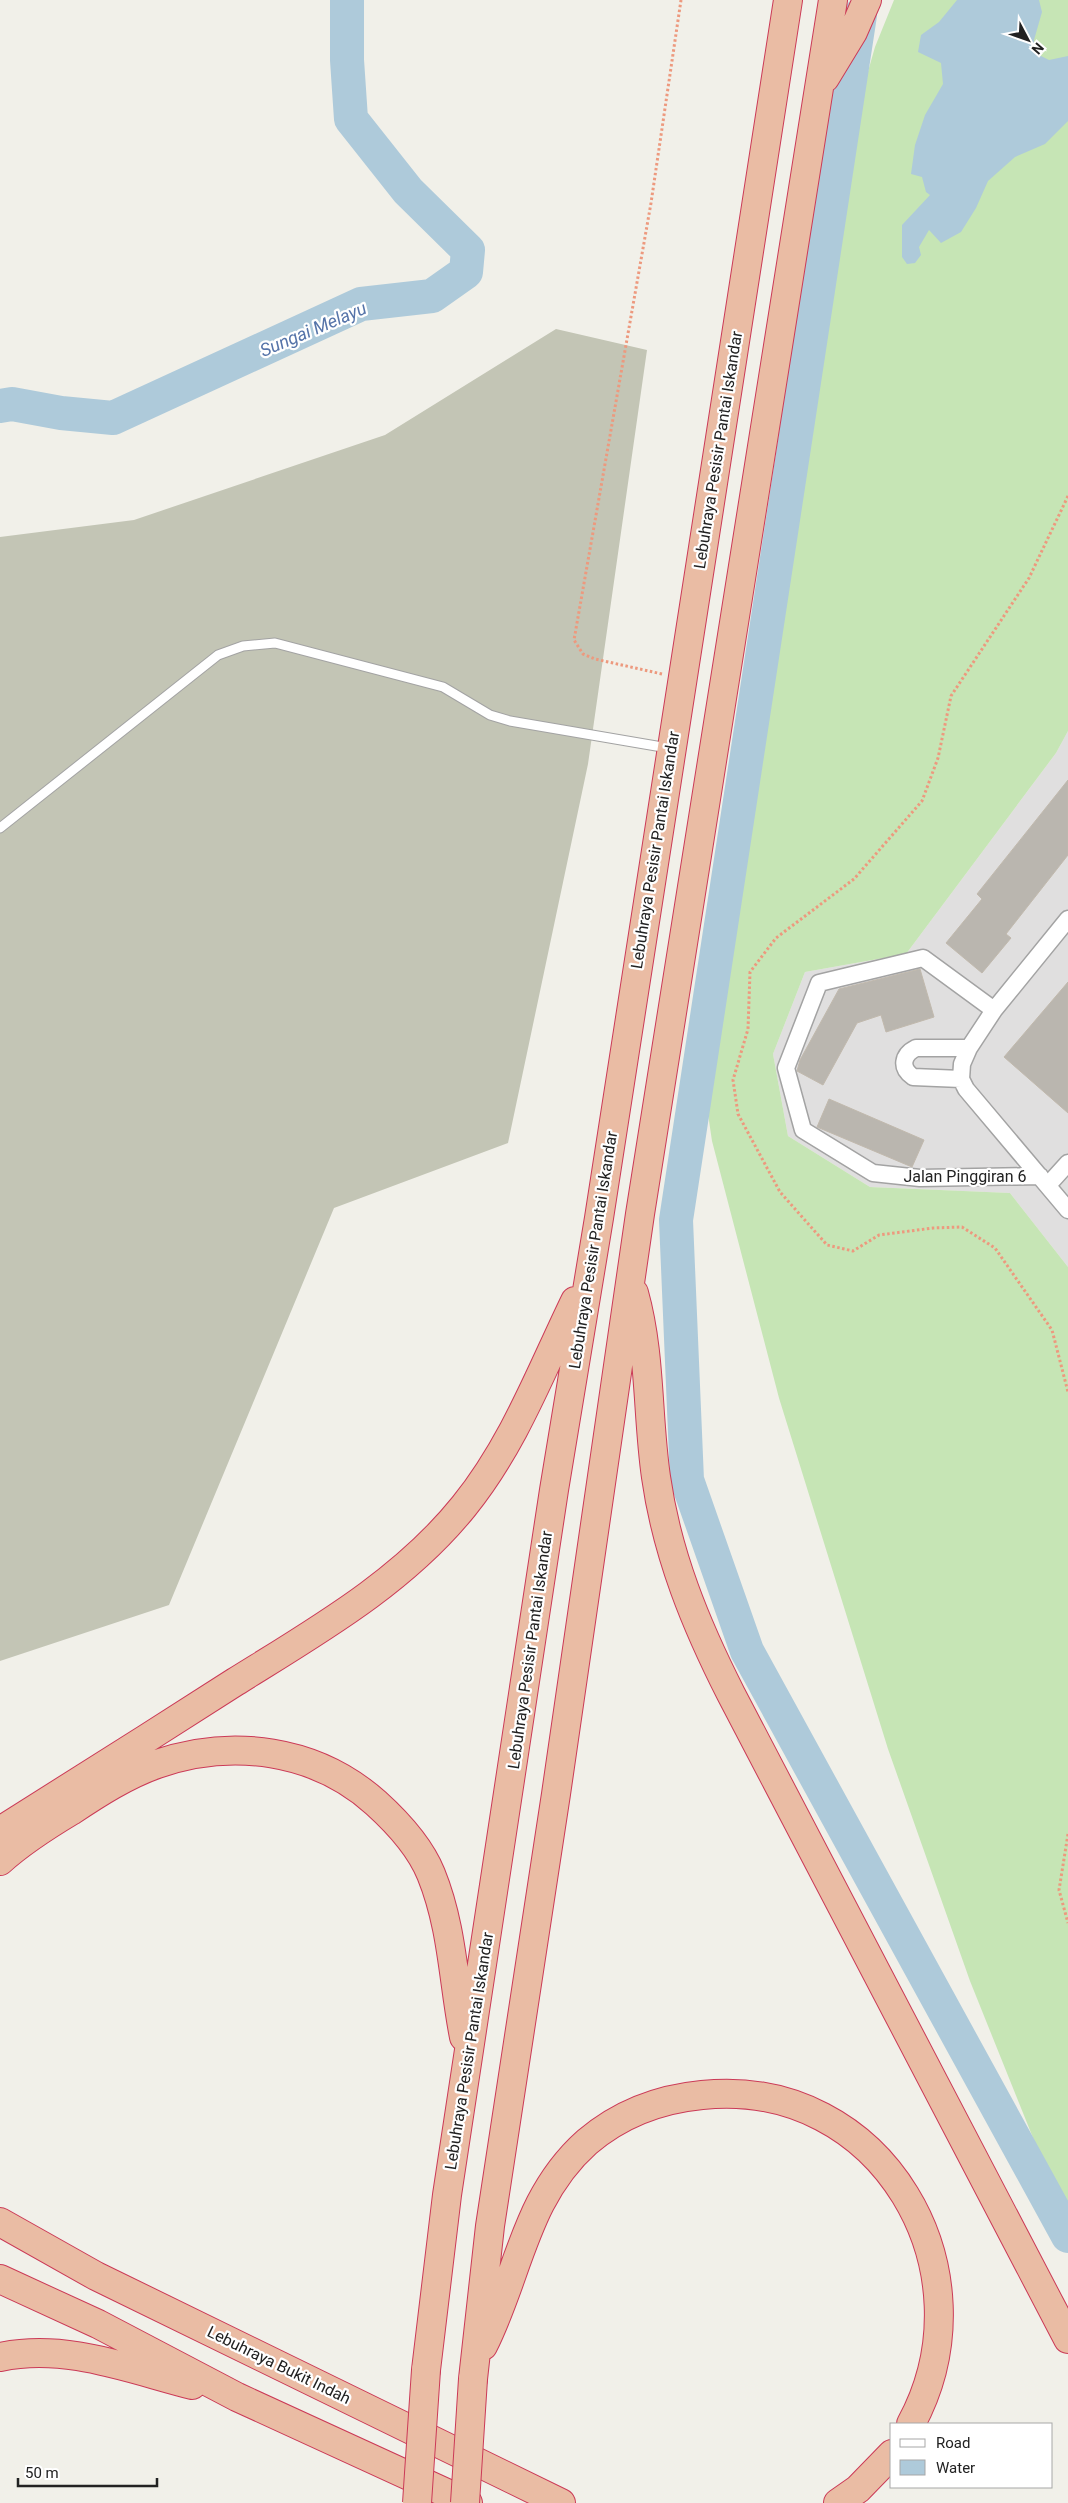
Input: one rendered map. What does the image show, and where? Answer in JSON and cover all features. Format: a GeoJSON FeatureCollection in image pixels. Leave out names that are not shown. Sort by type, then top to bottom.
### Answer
{"type":"FeatureCollection","features":[{"type":"Feature","properties":{"kind":"highway","name":"Lebuhraya Pesisir Pantai Iskandar"},"geometry":{"type":"LineString","coordinates":[[417,2503],[426,2370],[447,2195],[554,1490],[590,1273],[788,0]]}},
{"type":"Feature","properties":{"kind":"highway"},"geometry":{"type":"LineString","coordinates":[[464,2503],[473,2371],[490,2226],[558,1784],[630,1280],[833,0]]}},
{"type":"Feature","properties":{"kind":"highway"},"geometry":{"type":"LineString","coordinates":[[820,85],[845,48],[867,0]]}},
{"type":"Feature","properties":{"kind":"highway"},"geometry":{"type":"LineString","coordinates":[[0,1832],[308,1636],[382,1585],[417,1555],[464,1506],[508,1442],[527,1408],[590,1273]]}},
{"type":"Feature","properties":{"kind":"highway"},"geometry":{"type":"LineString","coordinates":[[630,1280],[645,1343],[650,1425],[663,1520],[677,1571],[691,1610],[730,1694],[1068,2339]]}},
{"type":"Feature","properties":{"kind":"highway"},"geometry":{"type":"LineString","coordinates":[[0,1861],[42,1829],[85,1802],[124,1779],[156,1764],[185,1756],[214,1752],[258,1750],[287,1755],[320,1766],[348,1781],[392,1817],[413,1843],[431,1873],[451,1945],[459,2015],[468,2060]]}},
{"type":"Feature","properties":{"kind":"highway"},"geometry":{"type":"LineString","coordinates":[[473,2371],[502,2304],[532,2217],[547,2190],[566,2164],[587,2142],[611,2124],[659,2102],[684,2097],[740,2093],[793,2105],[843,2129],[884,2165],[901,2186],[915,2210],[934,2259],[940,2307],[932,2366],[923,2398],[911,2423]]}},
{"type":"Feature","properties":{"kind":"highway"},"geometry":{"type":"LineString","coordinates":[[0,2203],[49,2237],[96,2276]]}},
{"type":"Feature","properties":{"kind":"highway","name":"Lebuhraya Bukit Indah"},"geometry":{"type":"LineString","coordinates":[[0,2222],[96,2276],[551,2498],[583,2503]]}},
{"type":"Feature","properties":{"kind":"highway"},"geometry":{"type":"LineString","coordinates":[[0,2279],[98,2324],[237,2397],[468,2503]]}},
{"type":"Feature","properties":{"kind":"highway"},"geometry":{"type":"LineString","coordinates":[[0,2357],[43,2352],[68,2353],[237,2397]]}},
{"type":"Feature","properties":{"kind":"highway"},"geometry":{"type":"LineString","coordinates":[[838,2503],[858,2489],[890,2456]]}},
{"type":"Feature","properties":{"kind":"street"},"geometry":{"type":"LineString","coordinates":[[969,1048],[916,1048],[908,1052],[904,1059],[904,1066],[907,1073],[913,1077],[964,1084],[962,1064],[969,1048],[994,1010],[1068,919]]}},
{"type":"Feature","properties":{"kind":"street","name":"Jalan Pinggiran 6"},"geometry":{"type":"LineString","coordinates":[[994,1010],[924,958],[819,983],[786,1068],[803,1130],[873,1172],[920,1178],[1044,1180]]}},
{"type":"Feature","properties":{"kind":"street","name":"Jalan Pinggiran 6"},"geometry":{"type":"LineString","coordinates":[[964,1084],[1068,1210]]}},
{"type":"Feature","properties":{"kind":"street"},"geometry":{"type":"LineString","coordinates":[[1044,1180],[1068,1163]]}},
{"type":"Feature","properties":{"kind":"lane"},"geometry":{"type":"LineString","coordinates":[[0,828],[218,655],[243,646],[275,644],[444,687],[490,715],[510,722],[671,749]]}},
{"type":"Feature","properties":{"kind":"path"},"geometry":{"type":"LineString","coordinates":[[681,0],[651,203],[574,640],[583,654],[595,659],[682,678]]}},
{"type":"Feature","properties":{"kind":"path"},"geometry":{"type":"LineString","coordinates":[[1068,496],[1029,578],[951,696],[938,758],[922,802],[854,879],[776,938],[750,972],[748,1030],[733,1080],[738,1114],[780,1192],[827,1245],[853,1251],[879,1235],[933,1228],[962,1227],[995,1248],[1052,1330],[1068,1392]]}},
{"type":"Feature","properties":{"kind":"path"},"geometry":{"type":"LineString","coordinates":[[1068,1834],[1059,1890],[1068,1923]]}},
{"type":"Feature","properties":{"kind":"shaded area"},"geometry":{"type":"Polygon","coordinates":[[[556,329],[647,350],[588,764],[508,1143],[334,1208],[169,1605],[0,1661],[0,537],[134,520],[385,435],[556,329]]]}},
{"type":"Feature","properties":{"kind":"shaded area"},"geometry":{"type":"Polygon","coordinates":[[[1068,731],[1068,1267],[1010,1193],[870,1187],[788,1136],[773,1054],[805,972],[906,954],[1056,753],[1068,731]]]}},
{"type":"Feature","properties":{"kind":"green space"},"geometry":{"type":"Polygon","coordinates":[[[894,0],[1068,0],[1068,731],[1056,753],[906,954],[805,972],[773,1054],[788,1136],[870,1187],[1010,1193],[1068,1267],[1068,2225],[970,1981],[888,1749],[779,1398],[712,1141],[705,1091],[715,990],[859,103],[875,47],[894,0]]]}},
{"type":"Feature","properties":{"kind":"water"},"geometry":{"type":"Polygon","coordinates":[[[957,0],[1039,0],[1042,12],[1034,40],[1035,53],[1049,60],[1068,56],[1068,121],[1045,144],[1015,157],[988,181],[976,208],[961,232],[941,243],[929,230],[919,247],[921,255],[915,263],[907,264],[902,257],[902,225],[930,195],[926,192],[922,177],[911,174],[915,145],[925,115],[943,84],[941,63],[918,52],[921,35],[939,22],[957,0]]]}},
{"type":"Feature","properties":{"kind":"building"},"geometry":{"type":"Polygon","coordinates":[[[1068,780],[1068,855],[1006,934],[1011,938],[982,973],[946,943],[982,899],[977,894],[1068,780]]]}},
{"type":"Feature","properties":{"kind":"building"},"geometry":{"type":"Polygon","coordinates":[[[920,969],[934,1017],[886,1032],[881,1015],[857,1023],[823,1085],[797,1071],[800,1060],[839,989],[920,969]]]}},
{"type":"Feature","properties":{"kind":"building"},"geometry":{"type":"Polygon","coordinates":[[[1068,982],[1068,1113],[1004,1057],[1068,982]]]}},
{"type":"Feature","properties":{"kind":"building"},"geometry":{"type":"Polygon","coordinates":[[[829,1099],[924,1140],[912,1167],[817,1127],[829,1099]]]}},
{"type":"Feature","properties":{"kind":"waterway","name":"Sungai Melayu"},"geometry":{"type":"LineString","coordinates":[[0,406],[12,404],[61,413],[113,418],[361,304],[432,296],[466,272],[468,250],[408,191],[351,119],[347,60],[347,0]]}},
{"type":"Feature","properties":{"kind":"waterway"},"geometry":{"type":"LineString","coordinates":[[860,15],[676,1220],[687,1480],[747,1651],[1068,2236]]}}]}
